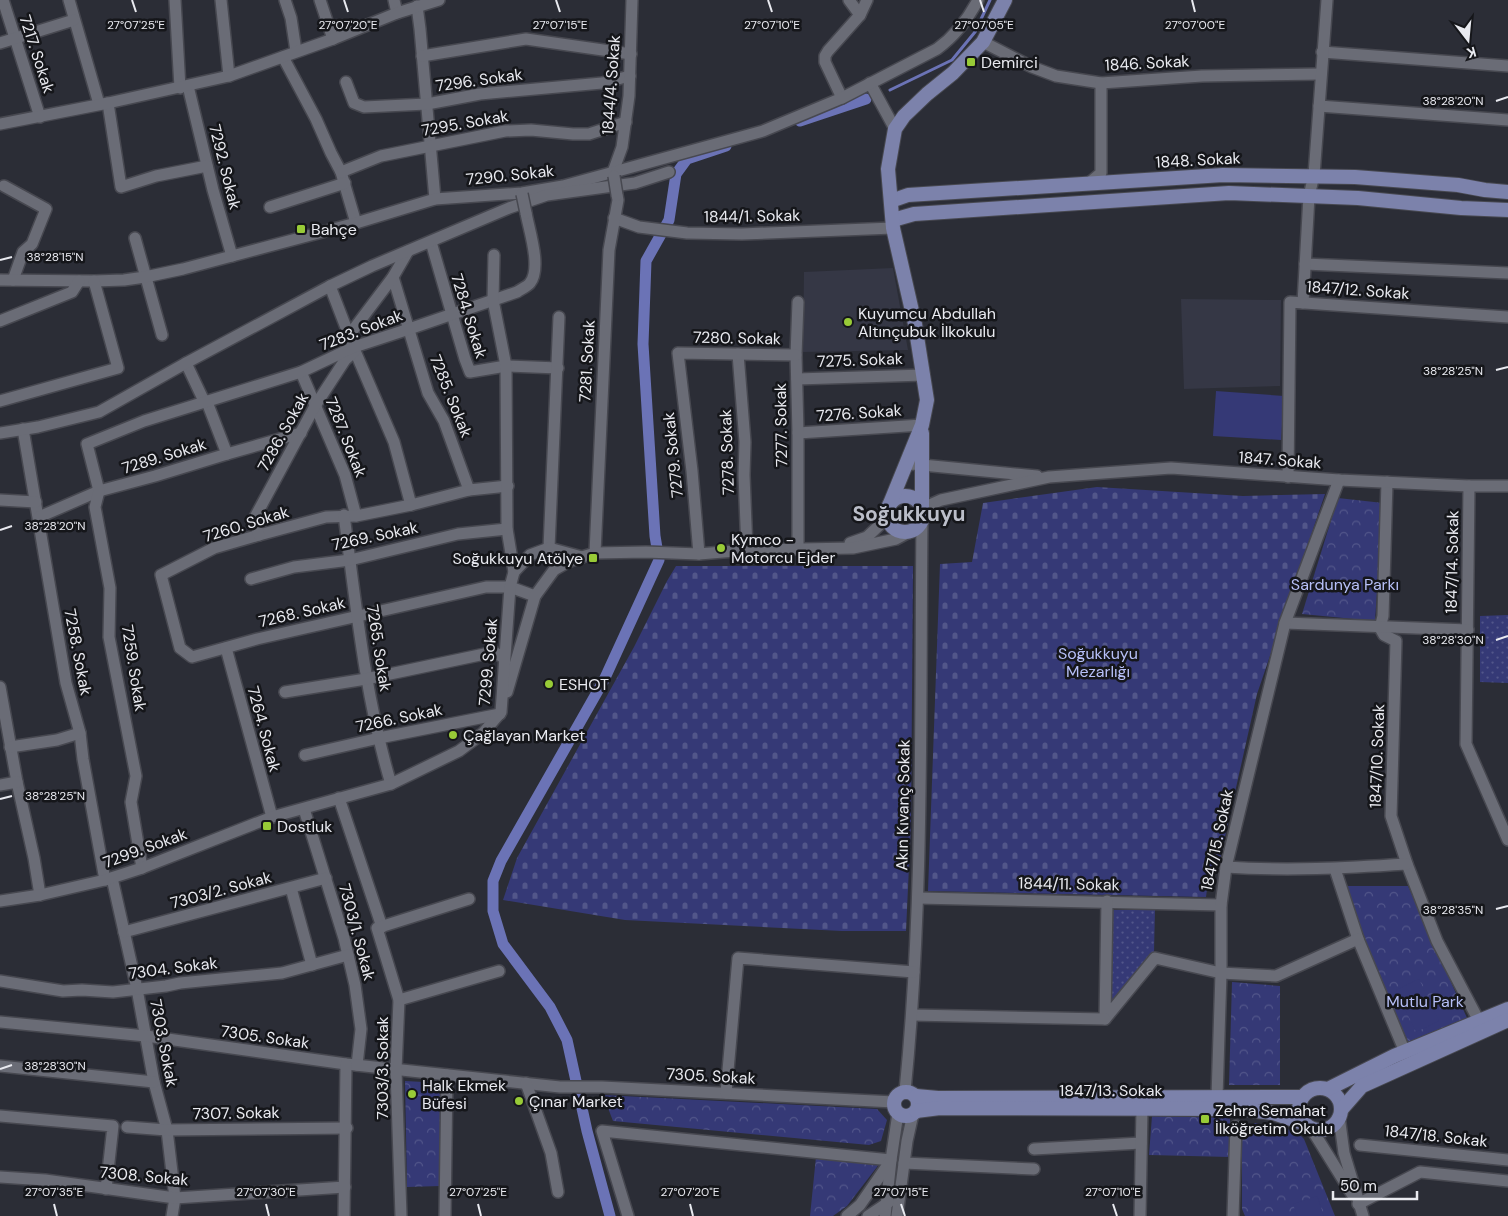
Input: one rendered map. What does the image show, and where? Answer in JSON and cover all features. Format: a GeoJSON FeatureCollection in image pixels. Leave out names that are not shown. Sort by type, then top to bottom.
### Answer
{"type":"FeatureCollection","features":[{"type":"Feature","properties":{"kind":"main road"},"geometry":{"type":"LineString","coordinates":[[922,425],[922,514],[916,529],[899,531],[894,528],[888,512],[922,425],[927,400],[924,375],[893,224],[888,169],[895,129],[904,116],[953,73],[983,42],[1005,0]]}},
{"type":"Feature","properties":{"kind":"main road","name":"1848. Sokak"},"geometry":{"type":"LineString","coordinates":[[891,201],[908,196],[1223,175],[1314,175],[1458,185],[1508,192]]}},
{"type":"Feature","properties":{"kind":"main road"},"geometry":{"type":"LineString","coordinates":[[893,224],[914,214],[1229,193],[1358,198],[1461,208],[1508,210]]}},
{"type":"Feature","properties":{"kind":"main road"},"geometry":{"type":"LineString","coordinates":[[888,512],[893,501],[904,496],[915,499],[922,514]]}},
{"type":"Feature","properties":{"kind":"main road"},"geometry":{"type":"LineString","coordinates":[[1508,1009],[1405,1052],[1328,1089],[1313,1088],[1302,1097],[1299,1111],[1308,1126],[1318,1130],[1325,1129],[1331,1126],[1362,1086],[1508,1020]]}},
{"type":"Feature","properties":{"kind":"main road"},"geometry":{"type":"LineString","coordinates":[[1328,1089],[1338,1097],[1340,1113]]}},
{"type":"Feature","properties":{"kind":"main road"},"geometry":{"type":"LineString","coordinates":[[910,1094],[919,1104],[915,1113],[905,1116],[896,1108],[898,1095],[910,1094]]}},
{"type":"Feature","properties":{"kind":"main road","name":"1847/13. Sokak"},"geometry":{"type":"LineString","coordinates":[[910,1094],[938,1098],[1302,1097]]}},
{"type":"Feature","properties":{"kind":"main road","name":"1847/13. Sokak"},"geometry":{"type":"LineString","coordinates":[[915,1113],[940,1108],[1240,1109],[1273,1113],[1308,1126]]}},
{"type":"Feature","properties":{"kind":"street","name":"7217. Sokak"},"geometry":{"type":"LineString","coordinates":[[3,0],[40,117]]}},
{"type":"Feature","properties":{"kind":"street"},"geometry":{"type":"LineString","coordinates":[[69,0],[74,20],[104,104],[121,187],[156,176],[207,166]]}},
{"type":"Feature","properties":{"kind":"street","name":"7292. Sokak"},"geometry":{"type":"LineString","coordinates":[[175,0],[184,86],[232,256]]}},
{"type":"Feature","properties":{"kind":"street"},"geometry":{"type":"LineString","coordinates":[[220,0],[229,76]]}},
{"type":"Feature","properties":{"kind":"street"},"geometry":{"type":"LineString","coordinates":[[285,0],[291,18],[296,52]]}},
{"type":"Feature","properties":{"kind":"street"},"geometry":{"type":"LineString","coordinates":[[320,0],[333,39]]}},
{"type":"Feature","properties":{"kind":"street"},"geometry":{"type":"LineString","coordinates":[[394,0],[397,13]]}},
{"type":"Feature","properties":{"kind":"street"},"geometry":{"type":"LineString","coordinates":[[0,124],[104,104],[229,76],[333,39],[397,13],[439,0]]}},
{"type":"Feature","properties":{"kind":"street","name":"1844/4. Sokak"},"geometry":{"type":"LineString","coordinates":[[613,174],[622,146],[626,122],[630,76],[632,0]]}},
{"type":"Feature","properties":{"kind":"street"},"geometry":{"type":"LineString","coordinates":[[849,0],[860,15]]}},
{"type":"Feature","properties":{"kind":"street"},"geometry":{"type":"LineString","coordinates":[[842,98],[825,62],[825,56],[860,15],[867,0]]}},
{"type":"Feature","properties":{"kind":"street","name":"7290. Sokak"},"geometry":{"type":"LineString","coordinates":[[0,280],[94,281],[146,277],[356,223],[435,199],[522,194],[613,174],[763,130],[842,98],[926,56],[947,42],[961,26],[978,0]]}},
{"type":"Feature","properties":{"kind":"street"},"geometry":{"type":"LineString","coordinates":[[1303,303],[1309,196],[1314,175],[1327,0]]}},
{"type":"Feature","properties":{"kind":"street"},"geometry":{"type":"LineString","coordinates":[[417,6],[435,199]]}},
{"type":"Feature","properties":{"kind":"street"},"geometry":{"type":"LineString","coordinates":[[0,44],[74,20]]}},
{"type":"Feature","properties":{"kind":"street"},"geometry":{"type":"LineString","coordinates":[[422,56],[526,39],[631,54]]}},
{"type":"Feature","properties":{"kind":"street","name":"1846. Sokak"},"geometry":{"type":"LineString","coordinates":[[983,42],[1032,67],[1056,76],[1101,83],[1202,76],[1321,74]]}},
{"type":"Feature","properties":{"kind":"street"},"geometry":{"type":"LineString","coordinates":[[1322,52],[1508,66]]}},
{"type":"Feature","properties":{"kind":"street"},"geometry":{"type":"LineString","coordinates":[[283,57],[343,177],[356,223]]}},
{"type":"Feature","properties":{"kind":"street","name":"7296. Sokak"},"geometry":{"type":"LineString","coordinates":[[346,82],[354,103],[364,106],[427,104],[480,94],[602,83],[630,76]]}},
{"type":"Feature","properties":{"kind":"street"},"geometry":{"type":"LineString","coordinates":[[1088,184],[1101,173],[1101,83]]}},
{"type":"Feature","properties":{"kind":"street"},"geometry":{"type":"LineString","coordinates":[[870,84],[895,129]]}},
{"type":"Feature","properties":{"kind":"street"},"geometry":{"type":"LineString","coordinates":[[1319,106],[1508,120]]}},
{"type":"Feature","properties":{"kind":"street","name":"7295. Sokak"},"geometry":{"type":"LineString","coordinates":[[270,208],[343,177],[381,156],[505,131],[531,130],[589,134],[626,122]]}},
{"type":"Feature","properties":{"kind":"street"},"geometry":{"type":"LineString","coordinates":[[0,433],[22,428],[38,427],[99,412],[330,286],[509,208],[547,195],[635,183],[669,172]]}},
{"type":"Feature","properties":{"kind":"street","name":"7281. Sokak"},"geometry":{"type":"LineString","coordinates":[[595,553],[607,279],[609,250],[618,200],[613,174]]}},
{"type":"Feature","properties":{"kind":"street"},"geometry":{"type":"LineString","coordinates":[[4,186],[46,209],[32,244],[23,252],[13,280]]}},
{"type":"Feature","properties":{"kind":"street","name":"7283. Sokak"},"geometry":{"type":"LineString","coordinates":[[87,444],[144,421],[301,372],[354,349],[493,300],[530,284],[534,276],[535,263],[522,194]]}},
{"type":"Feature","properties":{"kind":"street","name":"1844/1. Sokak"},"geometry":{"type":"LineString","coordinates":[[614,218],[639,227],[687,233],[742,234],[893,224]]}},
{"type":"Feature","properties":{"kind":"street"},"geometry":{"type":"LineString","coordinates":[[135,238],[162,335]]}},
{"type":"Feature","properties":{"kind":"street","name":"7284. Sokak"},"geometry":{"type":"LineString","coordinates":[[431,242],[470,372],[506,366],[558,368]]}},
{"type":"Feature","properties":{"kind":"street"},"geometry":{"type":"LineString","coordinates":[[350,334],[393,277],[408,251]]}},
{"type":"Feature","properties":{"kind":"street","name":"7299. Sokak"},"geometry":{"type":"LineString","coordinates":[[0,901],[40,895],[109,879],[272,818],[391,784],[459,752],[483,733],[501,713],[510,587],[514,572],[507,529],[506,366],[493,300],[494,255]]}},
{"type":"Feature","properties":{"kind":"street"},"geometry":{"type":"LineString","coordinates":[[1305,264],[1508,273]]}},
{"type":"Feature","properties":{"kind":"street","name":"7285. Sokak"},"geometry":{"type":"LineString","coordinates":[[393,277],[428,393],[444,421],[469,490]]}},
{"type":"Feature","properties":{"kind":"street"},"geometry":{"type":"LineString","coordinates":[[0,321],[72,292],[79,281]]}},
{"type":"Feature","properties":{"kind":"street"},"geometry":{"type":"LineString","coordinates":[[0,401],[118,368],[94,281]]}},
{"type":"Feature","properties":{"kind":"street"},"geometry":{"type":"LineString","coordinates":[[330,286],[350,334],[354,349],[394,442],[411,505]]}},
{"type":"Feature","properties":{"kind":"street","name":"7277. Sokak"},"geometry":{"type":"LineString","coordinates":[[798,302],[796,355],[798,548]]}},
{"type":"Feature","properties":{"kind":"street","name":"1847/12. Sokak"},"geometry":{"type":"LineString","coordinates":[[1288,477],[1290,302],[1508,317]]}},
{"type":"Feature","properties":{"kind":"street"},"geometry":{"type":"LineString","coordinates":[[549,548],[559,317]]}},
{"type":"Feature","properties":{"kind":"street","name":"7286. Sokak"},"geometry":{"type":"LineString","coordinates":[[259,535],[254,519],[315,406],[354,349]]}},
{"type":"Feature","properties":{"kind":"street","name":"7280. Sokak"},"geometry":{"type":"LineString","coordinates":[[678,353],[796,355]]}},
{"type":"Feature","properties":{"kind":"street","name":"7279. Sokak"},"geometry":{"type":"LineString","coordinates":[[678,353],[692,471],[699,554]]}},
{"type":"Feature","properties":{"kind":"street","name":"7278. Sokak"},"geometry":{"type":"LineString","coordinates":[[738,354],[745,442],[744,475],[747,550]]}},
{"type":"Feature","properties":{"kind":"street"},"geometry":{"type":"LineString","coordinates":[[186,363],[203,399],[207,402],[227,454]]}},
{"type":"Feature","properties":{"kind":"street","name":"7287. Sokak"},"geometry":{"type":"LineString","coordinates":[[301,372],[345,475],[356,516]]}},
{"type":"Feature","properties":{"kind":"street","name":"7275. Sokak"},"geometry":{"type":"LineString","coordinates":[[796,379],[924,375]]}},
{"type":"Feature","properties":{"kind":"street","name":"7276. Sokak"},"geometry":{"type":"LineString","coordinates":[[798,433],[922,425]]}},
{"type":"Feature","properties":{"kind":"street","name":"7258. Sokak"},"geometry":{"type":"LineString","coordinates":[[22,428],[39,517],[40,535],[66,683],[80,733],[83,759],[109,879]]}},
{"type":"Feature","properties":{"kind":"street","name":"7289. Sokak"},"geometry":{"type":"LineString","coordinates":[[39,517],[99,491],[301,433]]}},
{"type":"Feature","properties":{"kind":"street","name":"7259. Sokak"},"geometry":{"type":"LineString","coordinates":[[87,444],[99,491],[95,507],[110,588],[109,637],[136,776],[131,802],[142,868]]}},
{"type":"Feature","properties":{"kind":"street","name":"1847. Sokak"},"geometry":{"type":"LineString","coordinates":[[906,465],[1049,477]]}},
{"type":"Feature","properties":{"kind":"street","name":"1847. Sokak"},"geometry":{"type":"LineString","coordinates":[[922,514],[932,504],[941,500],[1049,477],[1171,468],[1340,480],[1508,486]]}},
{"type":"Feature","properties":{"kind":"street","name":"1847/15. Sokak"},"geometry":{"type":"LineString","coordinates":[[1217,1097],[1221,973],[1220,905],[1226,867],[1285,623],[1340,480]]}},
{"type":"Feature","properties":{"kind":"street"},"geometry":{"type":"LineString","coordinates":[[1380,628],[1383,616],[1387,482]]}},
{"type":"Feature","properties":{"kind":"street"},"geometry":{"type":"LineString","coordinates":[[469,490],[508,486]]}},
{"type":"Feature","properties":{"kind":"street","name":"1847/14. Sokak"},"geometry":{"type":"LineString","coordinates":[[1469,486],[1466,744],[1508,840]]}},
{"type":"Feature","properties":{"kind":"street","name":"7260. Sokak"},"geometry":{"type":"LineString","coordinates":[[161,575],[214,548],[259,535],[326,517],[356,516],[411,505],[469,490]]}},
{"type":"Feature","properties":{"kind":"street"},"geometry":{"type":"LineString","coordinates":[[0,500],[36,502]]}},
{"type":"Feature","properties":{"kind":"street"},"geometry":{"type":"LineString","coordinates":[[824,548],[853,542],[867,536],[888,512]]}},
{"type":"Feature","properties":{"kind":"street","name":"Akın Kıvanç Sokak"},"geometry":{"type":"LineString","coordinates":[[910,1094],[918,898],[922,514]]}},
{"type":"Feature","properties":{"kind":"street","name":"7265. Sokak"},"geometry":{"type":"LineString","coordinates":[[344,515],[366,679],[391,784]]}},
{"type":"Feature","properties":{"kind":"street","name":"7269. Sokak"},"geometry":{"type":"LineString","coordinates":[[251,579],[294,567],[350,560],[458,534],[507,529]]}},
{"type":"Feature","properties":{"kind":"street"},"geometry":{"type":"LineString","coordinates":[[501,713],[535,596],[554,570],[568,562],[595,553],[699,554],[798,548],[853,548],[896,539],[911,531]]}},
{"type":"Feature","properties":{"kind":"street"},"geometry":{"type":"LineString","coordinates":[[514,572],[530,555],[549,548],[582,557]]}},
{"type":"Feature","properties":{"kind":"street","name":"7268. Sokak"},"geometry":{"type":"LineString","coordinates":[[161,575],[180,648],[192,657],[257,639],[486,587],[510,587]]}},
{"type":"Feature","properties":{"kind":"street"},"geometry":{"type":"LineString","coordinates":[[510,587],[535,596]]}},
{"type":"Feature","properties":{"kind":"street"},"geometry":{"type":"LineString","coordinates":[[1285,623],[1468,630]]}},
{"type":"Feature","properties":{"kind":"street","name":"1847/10. Sokak"},"geometry":{"type":"LineString","coordinates":[[1380,628],[1384,634],[1396,641],[1391,816],[1407,864],[1438,941],[1479,1021]]}},
{"type":"Feature","properties":{"kind":"street","name":"7264. Sokak"},"geometry":{"type":"LineString","coordinates":[[226,648],[272,818]]}},
{"type":"Feature","properties":{"kind":"street"},"geometry":{"type":"LineString","coordinates":[[285,692],[366,679],[494,652],[504,658]]}},
{"type":"Feature","properties":{"kind":"street"},"geometry":{"type":"LineString","coordinates":[[0,686],[10,748],[34,858],[40,895]]}},
{"type":"Feature","properties":{"kind":"street","name":"7266. Sokak"},"geometry":{"type":"LineString","coordinates":[[306,755],[501,713]]}},
{"type":"Feature","properties":{"kind":"street"},"geometry":{"type":"LineString","coordinates":[[10,748],[57,740],[80,733]]}},
{"type":"Feature","properties":{"kind":"street"},"geometry":{"type":"LineString","coordinates":[[0,785],[17,782]]}},
{"type":"Feature","properties":{"kind":"street","name":"7303/3. Sokak"},"geometry":{"type":"LineString","coordinates":[[340,798],[382,927],[377,928],[399,1000],[396,1070],[401,1216]]}},
{"type":"Feature","properties":{"kind":"street","name":"7303/1. Sokak"},"geometry":{"type":"LineString","coordinates":[[304,809],[326,878],[356,985],[361,1029],[352,1065],[346,1128],[344,1216]]}},
{"type":"Feature","properties":{"kind":"street"},"geometry":{"type":"LineString","coordinates":[[1226,867],[1277,870],[1334,869],[1407,864]]}},
{"type":"Feature","properties":{"kind":"street"},"geometry":{"type":"LineString","coordinates":[[1334,869],[1358,939],[1405,1052]]}},
{"type":"Feature","properties":{"kind":"street","name":"7303/2. Sokak"},"geometry":{"type":"LineString","coordinates":[[124,932],[326,878]]}},
{"type":"Feature","properties":{"kind":"street","name":"7303. Sokak"},"geometry":{"type":"LineString","coordinates":[[109,879],[124,932],[137,989],[154,1082],[167,1130],[174,1198],[172,1216]]}},
{"type":"Feature","properties":{"kind":"street"},"geometry":{"type":"LineString","coordinates":[[291,888],[312,965]]}},
{"type":"Feature","properties":{"kind":"street","name":"1844/11. Sokak"},"geometry":{"type":"LineString","coordinates":[[918,898],[1220,905]]}},
{"type":"Feature","properties":{"kind":"street"},"geometry":{"type":"LineString","coordinates":[[382,927],[469,899]]}},
{"type":"Feature","properties":{"kind":"street"},"geometry":{"type":"LineString","coordinates":[[1105,1019],[1107,901]]}},
{"type":"Feature","properties":{"kind":"street"},"geometry":{"type":"LineString","coordinates":[[1105,1019],[1155,958],[1221,973],[1276,976],[1358,939]]}},
{"type":"Feature","properties":{"kind":"street","name":"7304. Sokak"},"geometry":{"type":"LineString","coordinates":[[0,981],[63,991],[114,992],[166,986],[180,982],[282,973],[348,955]]}},
{"type":"Feature","properties":{"kind":"street"},"geometry":{"type":"LineString","coordinates":[[726,1093],[738,958],[914,972]]}},
{"type":"Feature","properties":{"kind":"street"},"geometry":{"type":"LineString","coordinates":[[399,1000],[499,971]]}},
{"type":"Feature","properties":{"kind":"street"},"geometry":{"type":"LineString","coordinates":[[912,1015],[1105,1019]]}},
{"type":"Feature","properties":{"kind":"street","name":"7305. Sokak"},"geometry":{"type":"LineString","coordinates":[[0,1022],[146,1036],[352,1065],[560,1087],[602,1087],[726,1093],[896,1108]]}},
{"type":"Feature","properties":{"kind":"street"},"geometry":{"type":"LineString","coordinates":[[0,1066],[154,1082]]}},
{"type":"Feature","properties":{"kind":"street"},"geometry":{"type":"LineString","coordinates":[[445,1216],[447,1075]]}},
{"type":"Feature","properties":{"kind":"street"},"geometry":{"type":"LineString","coordinates":[[526,1083],[552,1153],[558,1192]]}},
{"type":"Feature","properties":{"kind":"street"},"geometry":{"type":"LineString","coordinates":[[885,1210],[896,1108]]}},
{"type":"Feature","properties":{"kind":"street"},"geometry":{"type":"LineString","coordinates":[[1140,1216],[1142,1108]]}},
{"type":"Feature","properties":{"kind":"street"},"geometry":{"type":"LineString","coordinates":[[897,1216],[906,1141],[915,1113]]}},
{"type":"Feature","properties":{"kind":"street"},"geometry":{"type":"LineString","coordinates":[[1340,1113],[1344,1153],[1363,1216]]}},
{"type":"Feature","properties":{"kind":"street"},"geometry":{"type":"LineString","coordinates":[[0,1116],[113,1126],[106,1189]]}},
{"type":"Feature","properties":{"kind":"street"},"geometry":{"type":"LineString","coordinates":[[1233,1216],[1236,1126]]}},
{"type":"Feature","properties":{"kind":"street"},"geometry":{"type":"LineString","coordinates":[[1308,1126],[1358,1204]]}},
{"type":"Feature","properties":{"kind":"street","name":"7307. Sokak"},"geometry":{"type":"LineString","coordinates":[[127,1127],[167,1130],[346,1128]]}},
{"type":"Feature","properties":{"kind":"street"},"geometry":{"type":"LineString","coordinates":[[628,1216],[602,1131],[891,1160]]}},
{"type":"Feature","properties":{"kind":"street"},"geometry":{"type":"LineString","coordinates":[[1034,1149],[1141,1143]]}},
{"type":"Feature","properties":{"kind":"street","name":"1847/18. Sokak"},"geometry":{"type":"LineString","coordinates":[[1360,1145],[1508,1160]]}},
{"type":"Feature","properties":{"kind":"street"},"geometry":{"type":"LineString","coordinates":[[847,1216],[860,1205],[891,1160]]}},
{"type":"Feature","properties":{"kind":"street"},"geometry":{"type":"LineString","coordinates":[[904,1163],[1034,1169]]}},
{"type":"Feature","properties":{"kind":"street"},"geometry":{"type":"LineString","coordinates":[[1358,1204],[1420,1172],[1508,1181]]}},
{"type":"Feature","properties":{"kind":"street","name":"7308. Sokak"},"geometry":{"type":"LineString","coordinates":[[0,1177],[45,1180],[174,1198],[345,1187]]}},
{"type":"Feature","properties":{"kind":"street"},"geometry":{"type":"LineString","coordinates":[[868,1216],[885,1210],[899,1195]]}},
{"type":"Feature","properties":{"kind":"shaded area"},"geometry":{"type":"Polygon","coordinates":[[[893,268],[908,350],[803,352],[804,272],[893,268]]]}},
{"type":"Feature","properties":{"kind":"shaded area"},"geometry":{"type":"Polygon","coordinates":[[[1181,299],[1281,300],[1280,386],[1184,389],[1181,299]]]}},
{"type":"Feature","properties":{"kind":"green space"},"geometry":{"type":"Polygon","coordinates":[[[1216,391],[1284,396],[1281,440],[1213,436],[1216,391]]]}},
{"type":"Feature","properties":{"kind":"green space","name":"Soğukkuyu Mezarlığı"},"geometry":{"type":"Polygon","coordinates":[[[1097,487],[1243,496],[1325,494],[1257,694],[1218,868],[1209,874],[1206,897],[928,891],[940,564],[972,562],[983,503],[1097,487]]]}},
{"type":"Feature","properties":{"kind":"green space","name":"Sardunya Parkı"},"geometry":{"type":"Polygon","coordinates":[[[1338,498],[1383,503],[1375,621],[1302,614],[1338,498]]]}},
{"type":"Feature","properties":{"kind":"green space"},"geometry":{"type":"Polygon","coordinates":[[[676,566],[913,566],[911,823],[906,931],[842,931],[625,920],[503,900],[517,858],[634,647],[676,566]]]}},
{"type":"Feature","properties":{"kind":"green space"},"geometry":{"type":"Polygon","coordinates":[[[1508,615],[1508,683],[1480,682],[1480,616],[1508,615]]]}},
{"type":"Feature","properties":{"kind":"green space","name":"Mutlu Park"},"geometry":{"type":"Polygon","coordinates":[[[1340,886],[1408,886],[1467,1018],[1409,1044],[1340,886]]]}},
{"type":"Feature","properties":{"kind":"green space"},"geometry":{"type":"Polygon","coordinates":[[[1112,910],[1155,910],[1154,952],[1111,1004],[1112,910]]]}},
{"type":"Feature","properties":{"kind":"green space"},"geometry":{"type":"Polygon","coordinates":[[[1419,979],[1439,1021],[1416,1032],[1396,990],[1419,979]]]}},
{"type":"Feature","properties":{"kind":"green space"},"geometry":{"type":"Polygon","coordinates":[[[1232,982],[1280,986],[1280,1085],[1229,1085],[1232,982]]]}},
{"type":"Feature","properties":{"kind":"green space"},"geometry":{"type":"Polygon","coordinates":[[[405,1081],[442,1083],[441,1186],[407,1187],[405,1081]]]}},
{"type":"Feature","properties":{"kind":"green space"},"geometry":{"type":"Polygon","coordinates":[[[603,1095],[877,1109],[887,1120],[881,1141],[869,1145],[613,1121],[603,1095]]]}},
{"type":"Feature","properties":{"kind":"green space"},"geometry":{"type":"Polygon","coordinates":[[[1152,1116],[1230,1118],[1230,1157],[1149,1155],[1152,1116]]]}},
{"type":"Feature","properties":{"kind":"green space"},"geometry":{"type":"Polygon","coordinates":[[[1255,1123],[1296,1131],[1304,1139],[1335,1216],[1245,1216],[1242,1209],[1242,1130],[1255,1123]]]}},
{"type":"Feature","properties":{"kind":"green space"},"geometry":{"type":"Polygon","coordinates":[[[816,1157],[880,1163],[847,1206],[833,1216],[810,1216],[816,1157]]]}},
{"type":"Feature","properties":{"kind":"green space"},"geometry":{"type":"Polygon","coordinates":[[[1317,1196],[1324,1216],[1297,1216],[1293,1204],[1317,1196]]]}},
{"type":"Feature","properties":{"kind":"waterway"},"geometry":{"type":"LineString","coordinates":[[890,90],[952,60],[975,32],[990,0]]}},
{"type":"Feature","properties":{"kind":"waterway"},"geometry":{"type":"LineString","coordinates":[[800,121],[866,99]]}},
{"type":"Feature","properties":{"kind":"waterway"},"geometry":{"type":"LineString","coordinates":[[610,1216],[587,1131],[567,1040],[550,1007],[503,944],[493,911],[493,881],[501,861],[604,680],[659,560],[655,536],[643,344],[646,261],[669,220],[676,174],[687,159],[726,146]]}},
{"type":"Feature","properties":{"kind":"place","name":"Demirci"},"geometry":{"type":"Point","coordinates":[971,62]}},
{"type":"Feature","properties":{"kind":"place","name":"Bahçe"},"geometry":{"type":"Point","coordinates":[301,229]}},
{"type":"Feature","properties":{"kind":"place","name":"Kuyumcu Abdullah Altınçubuk İlkokulu"},"geometry":{"type":"Point","coordinates":[848,322]}},
{"type":"Feature","properties":{"kind":"place","name":"Kymco - Motorcu Ejder"},"geometry":{"type":"Point","coordinates":[721,548]}},
{"type":"Feature","properties":{"kind":"place","name":"Soğukkuyu Atölye"},"geometry":{"type":"Point","coordinates":[593,558]}},
{"type":"Feature","properties":{"kind":"place","name":"ESHOT"},"geometry":{"type":"Point","coordinates":[549,684]}},
{"type":"Feature","properties":{"kind":"place","name":"Çağlayan Market"},"geometry":{"type":"Point","coordinates":[453,735]}},
{"type":"Feature","properties":{"kind":"place","name":"Dostluk"},"geometry":{"type":"Point","coordinates":[267,826]}},
{"type":"Feature","properties":{"kind":"place","name":"Halk Ekmek Büfesi"},"geometry":{"type":"Point","coordinates":[412,1094]}},
{"type":"Feature","properties":{"kind":"place","name":"Çınar Market"},"geometry":{"type":"Point","coordinates":[519,1101]}},
{"type":"Feature","properties":{"kind":"place","name":"Zehra Semahat İlköğretim Okulu"},"geometry":{"type":"Point","coordinates":[1205,1119]}},
{"type":"Feature","properties":{"kind":"district","name":"Soğukkuyu"},"geometry":{"type":"Point","coordinates":[909,514]}}]}
